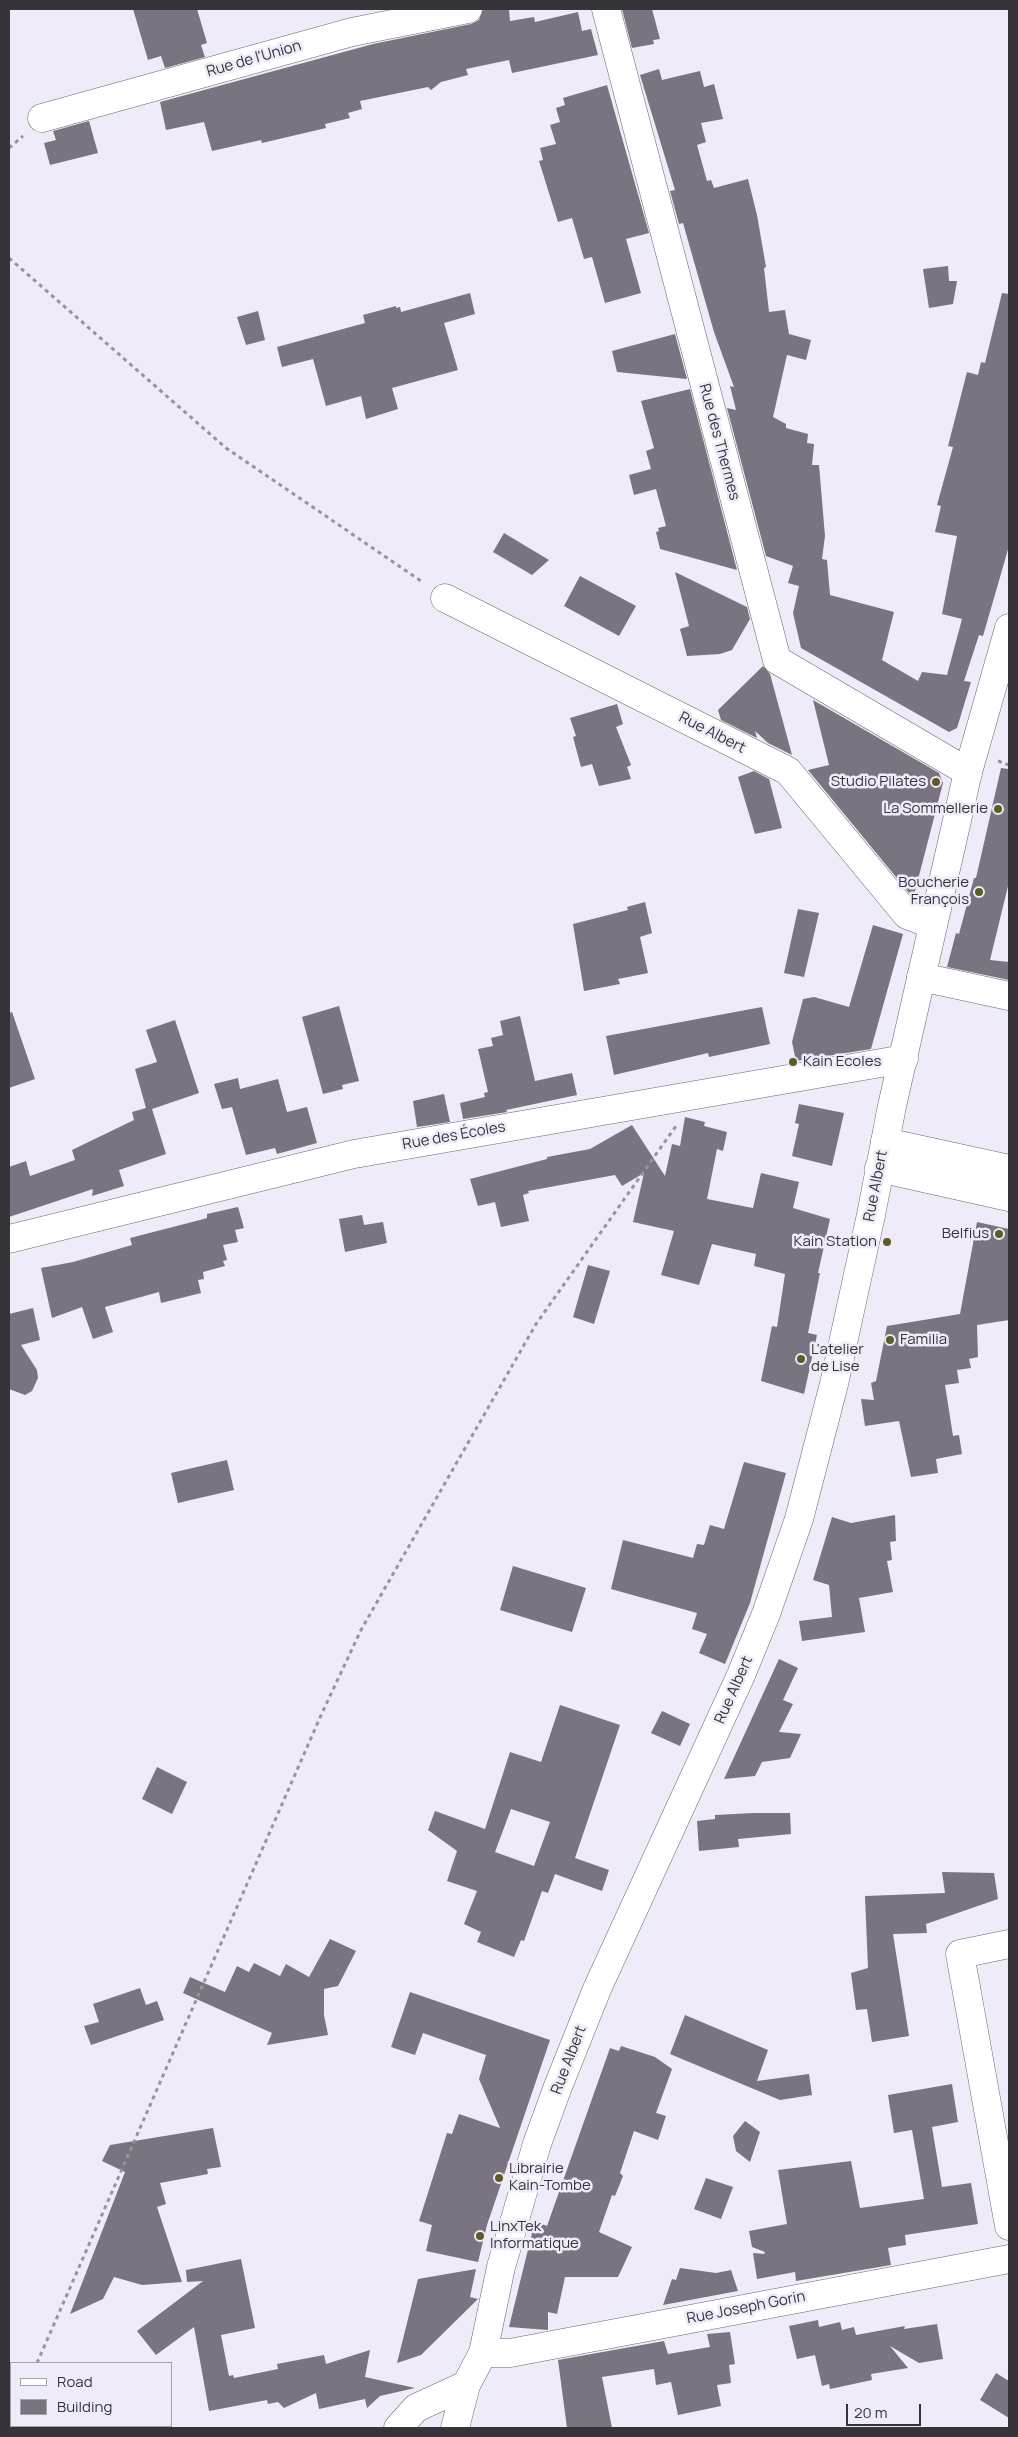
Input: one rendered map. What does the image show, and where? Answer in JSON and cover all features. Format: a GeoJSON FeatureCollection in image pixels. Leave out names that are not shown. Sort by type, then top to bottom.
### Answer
{"type":"FeatureCollection","features":[{"type":"Feature","properties":{"kind":"street","name":"Rue de l'Union"},"geometry":{"type":"LineString","coordinates":[[42,118],[352,32],[468,9]]}},
{"type":"Feature","properties":{"kind":"street","name":"Rue des Thermes"},"geometry":{"type":"LineString","coordinates":[[606,9],[777,660],[968,772]]}},
{"type":"Feature","properties":{"kind":"street","name":"Rue Albert"},"geometry":{"type":"LineString","coordinates":[[445,598],[788,771],[907,915],[933,925]]}},
{"type":"Feature","properties":{"kind":"street","name":"Rue Albert"},"geometry":{"type":"LineString","coordinates":[[455,2428],[466,2384],[483,2353],[490,2309],[503,2259],[537,2144],[557,2089],[597,1989],[742,1675],[766,1614],[799,1519],[834,1384],[871,1215],[879,1168],[968,772],[1009,628]]}},
{"type":"Feature","properties":{"kind":"street"},"geometry":{"type":"LineString","coordinates":[[921,977],[1009,996]]}},
{"type":"Feature","properties":{"kind":"street","name":"Rue des Écoles"},"geometry":{"type":"LineString","coordinates":[[9,1239],[354,1154],[904,1059]]}},
{"type":"Feature","properties":{"kind":"street"},"geometry":{"type":"LineString","coordinates":[[885,1142],[958,1172],[1009,1197]]}},
{"type":"Feature","properties":{"kind":"street"},"geometry":{"type":"LineString","coordinates":[[879,1168],[958,1172],[1009,1169]]}},
{"type":"Feature","properties":{"kind":"street"},"geometry":{"type":"LineString","coordinates":[[1009,1944],[960,1954],[1009,2226]]}},
{"type":"Feature","properties":{"kind":"street","name":"Rue Joseph Gorin"},"geometry":{"type":"LineString","coordinates":[[483,2353],[510,2353],[1009,2259]]}},
{"type":"Feature","properties":{"kind":"street"},"geometry":{"type":"LineString","coordinates":[[398,2428],[416,2408],[466,2384]]}},
{"type":"Feature","properties":{"kind":"path"},"geometry":{"type":"LineString","coordinates":[[9,258],[226,448],[445,598]]}},
{"type":"Feature","properties":{"kind":"path"},"geometry":{"type":"LineString","coordinates":[[37,2362],[322,1713],[361,1630],[536,1324],[699,1094]]}},
{"type":"Feature","properties":{"kind":"building"},"geometry":{"type":"Polygon","coordinates":[[[133,9],[197,9],[207,43],[201,45],[205,57],[165,68],[161,56],[148,60],[133,9]]]}},
{"type":"Feature","properties":{"kind":"building"},"geometry":{"type":"Polygon","coordinates":[[[483,9],[509,9],[510,21],[534,17],[535,22],[578,12],[582,31],[591,29],[598,55],[512,73],[509,60],[466,69],[468,75],[441,82],[431,90],[428,87],[360,101],[362,109],[348,113],[350,118],[325,124],[326,128],[262,143],[261,140],[212,151],[204,122],[166,130],[160,102],[373,44],[471,24],[479,20],[483,9]]]}},
{"type":"Feature","properties":{"kind":"building"},"geometry":{"type":"Polygon","coordinates":[[[622,9],[652,9],[660,39],[653,40],[654,44],[632,48],[622,9]]]}},
{"type":"Feature","properties":{"kind":"building"},"geometry":{"type":"Polygon","coordinates":[[[659,69],[662,80],[700,71],[704,87],[714,84],[723,119],[701,123],[706,142],[697,145],[707,181],[711,180],[714,188],[748,179],[757,215],[766,267],[764,268],[769,312],[785,310],[789,334],[811,340],[806,360],[787,355],[773,417],[786,424],[786,428],[808,434],[807,443],[814,444],[812,465],[819,465],[825,536],[822,559],[827,560],[830,595],[894,612],[882,660],[918,681],[922,672],[947,675],[962,619],[942,614],[957,536],[935,532],[941,506],[937,505],[953,447],[948,446],[967,372],[978,375],[981,362],[985,363],[1002,293],[1009,294],[1009,546],[983,636],[979,635],[964,681],[971,682],[957,728],[949,732],[801,648],[793,613],[799,586],[788,583],[793,566],[766,556],[727,408],[736,410],[730,386],[734,387],[714,332],[683,223],[679,224],[670,191],[675,190],[640,75],[659,69]]]}},
{"type":"Feature","properties":{"kind":"building"},"geometry":{"type":"Polygon","coordinates":[[[607,85],[649,233],[626,239],[641,293],[605,303],[592,257],[584,259],[572,218],[558,222],[539,161],[543,160],[540,148],[556,144],[550,125],[560,122],[556,108],[565,105],[563,98],[607,85]]]}},
{"type":"Feature","properties":{"kind":"building"},"geometry":{"type":"Polygon","coordinates":[[[89,121],[98,153],[50,165],[44,143],[56,140],[53,131],[89,121]]]}},
{"type":"Feature","properties":{"kind":"building"},"geometry":{"type":"Polygon","coordinates":[[[948,266],[949,281],[957,281],[953,304],[929,308],[923,269],[948,266]]]}},
{"type":"Feature","properties":{"kind":"building"},"geometry":{"type":"Polygon","coordinates":[[[470,293],[475,314],[444,323],[458,370],[392,388],[398,409],[366,419],[361,396],[326,406],[313,359],[282,367],[277,347],[365,323],[363,315],[396,306],[396,308],[400,307],[401,312],[470,293]]]}},
{"type":"Feature","properties":{"kind":"building"},"geometry":{"type":"Polygon","coordinates":[[[258,311],[265,340],[246,345],[237,317],[258,311]]]}},
{"type":"Feature","properties":{"kind":"building"},"geometry":{"type":"Polygon","coordinates":[[[675,334],[687,379],[617,372],[612,351],[675,334]]]}},
{"type":"Feature","properties":{"kind":"building"},"geometry":{"type":"Polygon","coordinates":[[[690,389],[737,570],[660,549],[656,532],[659,531],[658,528],[666,526],[656,489],[634,495],[629,475],[651,469],[646,451],[654,448],[641,401],[690,389]]]}},
{"type":"Feature","properties":{"kind":"building"},"geometry":{"type":"Polygon","coordinates":[[[504,533],[549,560],[532,575],[493,552],[504,533]]]}},
{"type":"Feature","properties":{"kind":"building"},"geometry":{"type":"Polygon","coordinates":[[[675,572],[747,607],[750,619],[732,650],[720,654],[687,656],[680,629],[689,626],[675,572]]]}},
{"type":"Feature","properties":{"kind":"building"},"geometry":{"type":"Polygon","coordinates":[[[580,576],[636,606],[619,636],[564,606],[580,576]]]}},
{"type":"Feature","properties":{"kind":"building"},"geometry":{"type":"Polygon","coordinates":[[[763,666],[770,674],[792,755],[768,743],[755,731],[757,738],[721,720],[718,710],[763,666]]]}},
{"type":"Feature","properties":{"kind":"building"},"geometry":{"type":"Polygon","coordinates":[[[813,700],[939,773],[943,783],[914,895],[910,894],[808,770],[829,765],[813,700]]]}},
{"type":"Feature","properties":{"kind":"building"},"geometry":{"type":"Polygon","coordinates":[[[617,704],[623,724],[616,727],[631,765],[627,767],[631,779],[599,786],[592,764],[581,767],[573,737],[576,736],[570,718],[617,704]]]}},
{"type":"Feature","properties":{"kind":"building"},"geometry":{"type":"Polygon","coordinates":[[[1001,768],[1009,769],[1009,882],[990,960],[1009,962],[1009,980],[947,967],[956,933],[959,934],[974,878],[976,878],[1001,768]]]}},
{"type":"Feature","properties":{"kind":"building"},"geometry":{"type":"Polygon","coordinates":[[[754,771],[769,779],[782,828],[755,834],[738,777],[754,771]]]}},
{"type":"Feature","properties":{"kind":"building"},"geometry":{"type":"Polygon","coordinates":[[[645,902],[652,933],[640,937],[648,973],[618,979],[620,984],[584,991],[573,924],[628,910],[627,907],[645,902]]]}},
{"type":"Feature","properties":{"kind":"building"},"geometry":{"type":"Polygon","coordinates":[[[798,909],[819,913],[804,977],[784,973],[798,909]]]}},
{"type":"Feature","properties":{"kind":"building"},"geometry":{"type":"Polygon","coordinates":[[[873,925],[903,934],[871,1049],[796,1061],[792,1042],[803,999],[814,997],[849,1007],[873,925]]]}},
{"type":"Feature","properties":{"kind":"building"},"geometry":{"type":"Polygon","coordinates":[[[339,1006],[359,1081],[342,1085],[343,1089],[323,1094],[302,1017],[339,1006]]]}},
{"type":"Feature","properties":{"kind":"building"},"geometry":{"type":"Polygon","coordinates":[[[762,1007],[770,1044],[709,1057],[708,1053],[614,1075],[606,1036],[762,1007]]]}},
{"type":"Feature","properties":{"kind":"building"},"geometry":{"type":"Polygon","coordinates":[[[12,1012],[35,1079],[9,1088],[9,1013],[12,1012]]]}},
{"type":"Feature","properties":{"kind":"building"},"geometry":{"type":"Polygon","coordinates":[[[520,1016],[535,1081],[572,1073],[577,1095],[506,1110],[507,1112],[463,1119],[460,1103],[485,1097],[484,1093],[488,1092],[478,1049],[493,1046],[491,1038],[503,1035],[500,1021],[520,1016]]]}},
{"type":"Feature","properties":{"kind":"building"},"geometry":{"type":"Polygon","coordinates":[[[175,1020],[199,1093],[152,1109],[166,1154],[119,1170],[124,1186],[92,1196],[93,1189],[9,1217],[9,1167],[26,1161],[30,1176],[75,1160],[72,1150],[134,1120],[132,1112],[146,1108],[135,1069],[157,1062],[146,1030],[175,1020]]]}},
{"type":"Feature","properties":{"kind":"building"},"geometry":{"type":"Polygon","coordinates":[[[238,1078],[240,1089],[278,1079],[287,1112],[307,1107],[317,1143],[277,1154],[275,1148],[246,1155],[232,1107],[222,1109],[214,1084],[238,1078]]]}},
{"type":"Feature","properties":{"kind":"building"},"geometry":{"type":"Polygon","coordinates":[[[444,1094],[450,1122],[417,1127],[413,1101],[444,1094]]]}},
{"type":"Feature","properties":{"kind":"building"},"geometry":{"type":"Polygon","coordinates":[[[799,1104],[844,1113],[832,1166],[792,1156],[799,1124],[795,1123],[799,1104]]]}},
{"type":"Feature","properties":{"kind":"building"},"geometry":{"type":"Polygon","coordinates":[[[685,1117],[705,1122],[704,1126],[727,1132],[723,1151],[717,1149],[707,1199],[753,1208],[761,1173],[799,1182],[793,1208],[830,1219],[818,1273],[820,1273],[808,1333],[817,1335],[804,1394],[761,1381],[772,1326],[777,1327],[785,1274],[754,1266],[756,1254],[712,1244],[699,1285],[661,1275],[674,1231],[633,1222],[644,1173],[622,1186],[615,1175],[528,1191],[529,1193],[523,1195],[529,1221],[501,1227],[495,1202],[478,1206],[470,1179],[547,1159],[547,1157],[590,1149],[632,1125],[665,1176],[672,1144],[680,1146],[685,1117]]]}},
{"type":"Feature","properties":{"kind":"building"},"geometry":{"type":"Polygon","coordinates":[[[238,1207],[244,1228],[235,1230],[238,1242],[223,1245],[227,1260],[223,1261],[225,1266],[203,1272],[204,1279],[198,1280],[201,1293],[161,1303],[159,1292],[105,1307],[113,1332],[93,1339],[82,1307],[52,1318],[41,1268],[73,1262],[132,1245],[130,1238],[207,1218],[207,1214],[238,1207]]]}},
{"type":"Feature","properties":{"kind":"building"},"geometry":{"type":"Polygon","coordinates":[[[362,1215],[364,1225],[383,1222],[387,1243],[345,1252],[339,1219],[362,1215]]]}},
{"type":"Feature","properties":{"kind":"building"},"geometry":{"type":"Polygon","coordinates":[[[977,1222],[1009,1229],[1009,1320],[977,1325],[978,1357],[969,1359],[971,1368],[957,1370],[959,1383],[945,1385],[953,1436],[959,1435],[962,1454],[936,1459],[938,1473],[911,1477],[899,1421],[865,1426],[861,1399],[874,1400],[871,1383],[876,1381],[887,1326],[960,1314],[977,1222]]]}},
{"type":"Feature","properties":{"kind":"building"},"geometry":{"type":"Polygon","coordinates":[[[588,1265],[610,1271],[594,1324],[573,1317],[588,1265]]]}},
{"type":"Feature","properties":{"kind":"building"},"geometry":{"type":"Polygon","coordinates":[[[33,1308],[40,1340],[21,1345],[37,1370],[38,1378],[32,1391],[25,1395],[9,1389],[9,1314],[33,1308]]]}},
{"type":"Feature","properties":{"kind":"building"},"geometry":{"type":"Polygon","coordinates":[[[227,1460],[234,1490],[178,1503],[171,1473],[227,1460]]]}},
{"type":"Feature","properties":{"kind":"building"},"geometry":{"type":"Polygon","coordinates":[[[744,1462],[786,1473],[750,1603],[725,1664],[699,1653],[707,1634],[692,1629],[697,1613],[611,1589],[623,1540],[693,1558],[697,1544],[704,1545],[710,1525],[724,1529],[744,1462]]]}},
{"type":"Feature","properties":{"kind":"building"},"geometry":{"type":"Polygon","coordinates":[[[895,1515],[896,1541],[890,1542],[892,1560],[887,1561],[893,1592],[859,1598],[865,1632],[802,1641],[799,1621],[832,1617],[829,1585],[813,1580],[832,1517],[851,1523],[895,1515]]]}},
{"type":"Feature","properties":{"kind":"building"},"geometry":{"type":"Polygon","coordinates":[[[513,1566],[586,1588],[572,1632],[500,1610],[513,1566]]]}},
{"type":"Feature","properties":{"kind":"building"},"geometry":{"type":"Polygon","coordinates":[[[779,1659],[798,1668],[783,1700],[793,1704],[779,1732],[801,1734],[790,1758],[762,1762],[755,1776],[724,1779],[779,1659]]]}},
{"type":"Feature","properties":{"kind":"building"},"geometry":{"type":"Polygon","coordinates":[[[560,1705],[620,1725],[575,1858],[609,1870],[602,1891],[555,1874],[548,1893],[542,1891],[524,1941],[521,1940],[514,1957],[477,1942],[481,1932],[464,1924],[477,1891],[447,1881],[457,1851],[428,1830],[435,1811],[485,1829],[510,1752],[541,1762],[560,1705]],[[511,1809],[495,1852],[534,1866],[550,1822],[511,1809]]]}},
{"type":"Feature","properties":{"kind":"building"},"geometry":{"type":"Polygon","coordinates":[[[662,1711],[690,1724],[680,1746],[651,1733],[662,1711]]]}},
{"type":"Feature","properties":{"kind":"building"},"geometry":{"type":"Polygon","coordinates":[[[157,1767],[187,1782],[172,1814],[142,1799],[157,1767]]]}},
{"type":"Feature","properties":{"kind":"building"},"geometry":{"type":"Polygon","coordinates":[[[790,1813],[791,1834],[738,1839],[739,1847],[699,1851],[697,1821],[715,1819],[715,1815],[790,1813]]]}},
{"type":"Feature","properties":{"kind":"building"},"geometry":{"type":"Polygon","coordinates":[[[942,1872],[994,1873],[998,1899],[926,1924],[927,1933],[893,1934],[909,2036],[872,2042],[867,2009],[856,2010],[851,1973],[868,1968],[865,1896],[945,1893],[942,1872]]]}},
{"type":"Feature","properties":{"kind":"building"},"geometry":{"type":"Polygon","coordinates":[[[330,1939],[356,1951],[338,1986],[324,1989],[324,2015],[328,2035],[267,2045],[272,2033],[183,1993],[190,1977],[225,1992],[237,1966],[249,1972],[254,1963],[280,1976],[286,1964],[309,1977],[330,1939]]]}},
{"type":"Feature","properties":{"kind":"building"},"geometry":{"type":"Polygon","coordinates":[[[140,1988],[146,2005],[157,2001],[164,2020],[91,2045],[84,2026],[99,2022],[93,2004],[140,1988]]]}},
{"type":"Feature","properties":{"kind":"building"},"geometry":{"type":"Polygon","coordinates":[[[410,1992],[550,2040],[487,2225],[478,2262],[426,2251],[432,2225],[419,2221],[447,2133],[452,2134],[459,2114],[500,2128],[479,2079],[486,2055],[423,2033],[415,2055],[391,2047],[410,1992]]]}},
{"type":"Feature","properties":{"kind":"building"},"geometry":{"type":"Polygon","coordinates":[[[685,2015],[768,2050],[757,2081],[809,2074],[812,2095],[780,2100],[670,2054],[685,2015]]]}},
{"type":"Feature","properties":{"kind":"building"},"geometry":{"type":"Polygon","coordinates":[[[621,2046],[655,2057],[672,2069],[656,2113],[666,2116],[658,2140],[634,2131],[620,2173],[623,2176],[615,2196],[612,2195],[599,2232],[632,2247],[618,2277],[565,2277],[557,2314],[548,2312],[548,2330],[509,2327],[535,2221],[547,2226],[610,2048],[619,2051],[621,2046]]]}},
{"type":"Feature","properties":{"kind":"building"},"geometry":{"type":"Polygon","coordinates":[[[952,2084],[958,2122],[932,2127],[942,2187],[971,2183],[978,2224],[905,2235],[906,2245],[888,2248],[891,2265],[796,2281],[795,2272],[757,2279],[753,2253],[764,2254],[765,2252],[752,2247],[749,2231],[787,2224],[778,2170],[851,2161],[860,2208],[924,2199],[912,2130],[894,2133],[888,2095],[952,2084]]]}},
{"type":"Feature","properties":{"kind":"building"},"geometry":{"type":"Polygon","coordinates":[[[745,2121],[760,2132],[750,2162],[736,2151],[733,2136],[745,2121]]]}},
{"type":"Feature","properties":{"kind":"building"},"geometry":{"type":"Polygon","coordinates":[[[213,2128],[221,2167],[207,2169],[208,2174],[160,2183],[166,2204],[157,2207],[182,2282],[142,2285],[114,2277],[103,2299],[70,2314],[125,2172],[102,2161],[110,2145],[213,2128]]]}},
{"type":"Feature","properties":{"kind":"building"},"geometry":{"type":"Polygon","coordinates":[[[706,2178],[733,2187],[721,2219],[694,2209],[706,2178]]]}},
{"type":"Feature","properties":{"kind":"building"},"geometry":{"type":"Polygon","coordinates":[[[241,2259],[255,2328],[221,2335],[229,2376],[233,2375],[234,2378],[278,2369],[277,2364],[324,2355],[326,2364],[370,2350],[365,2377],[415,2388],[380,2396],[367,2408],[365,2399],[319,2409],[316,2393],[284,2408],[278,2402],[268,2404],[267,2400],[209,2411],[194,2327],[156,2355],[137,2331],[203,2281],[187,2282],[186,2270],[241,2259]]]}},
{"type":"Feature","properties":{"kind":"building"},"geometry":{"type":"Polygon","coordinates":[[[680,2268],[716,2273],[731,2270],[738,2291],[663,2305],[672,2279],[676,2280],[680,2268]]]}},
{"type":"Feature","properties":{"kind":"building"},"geometry":{"type":"Polygon","coordinates":[[[476,2269],[470,2297],[478,2299],[421,2355],[397,2363],[418,2279],[476,2269]]]}},
{"type":"Feature","properties":{"kind":"building"},"geometry":{"type":"Polygon","coordinates":[[[818,2320],[819,2327],[840,2322],[842,2330],[854,2327],[856,2335],[905,2326],[904,2329],[937,2324],[943,2359],[919,2363],[890,2346],[908,2368],[871,2374],[872,2380],[830,2389],[829,2384],[822,2386],[815,2355],[797,2359],[789,2326],[818,2320]]]}},
{"type":"Feature","properties":{"kind":"building"},"geometry":{"type":"Polygon","coordinates":[[[730,2332],[735,2364],[729,2365],[731,2383],[717,2385],[721,2406],[678,2415],[671,2382],[656,2385],[654,2369],[602,2377],[612,2428],[567,2428],[558,2360],[664,2341],[668,2354],[710,2347],[707,2334],[730,2332]]]}},
{"type":"Feature","properties":{"kind":"building"},"geometry":{"type":"Polygon","coordinates":[[[996,2373],[1009,2381],[1009,2418],[980,2400],[996,2373]]]}},
{"type":"Feature","properties":{"kind":"place","name":"Studio Pilates"},"geometry":{"type":"Point","coordinates":[936,782]}},
{"type":"Feature","properties":{"kind":"place","name":"La Sommellerie"},"geometry":{"type":"Point","coordinates":[998,809]}},
{"type":"Feature","properties":{"kind":"place","name":"Boucherie François"},"geometry":{"type":"Point","coordinates":[979,892]}},
{"type":"Feature","properties":{"kind":"place","name":"Kain Ecoles"},"geometry":{"type":"Point","coordinates":[793,1062]}},
{"type":"Feature","properties":{"kind":"place","name":"Belfius"},"geometry":{"type":"Point","coordinates":[999,1234]}},
{"type":"Feature","properties":{"kind":"place","name":"Kain Station"},"geometry":{"type":"Point","coordinates":[887,1242]}},
{"type":"Feature","properties":{"kind":"place","name":"Familia"},"geometry":{"type":"Point","coordinates":[890,1340]}},
{"type":"Feature","properties":{"kind":"place","name":"L'atelier de Lise"},"geometry":{"type":"Point","coordinates":[801,1359]}},
{"type":"Feature","properties":{"kind":"place","name":"Librairie Kain-Tombe"},"geometry":{"type":"Point","coordinates":[499,2178]}},
{"type":"Feature","properties":{"kind":"place","name":"LinxTek Informatique"},"geometry":{"type":"Point","coordinates":[480,2236]}}]}
